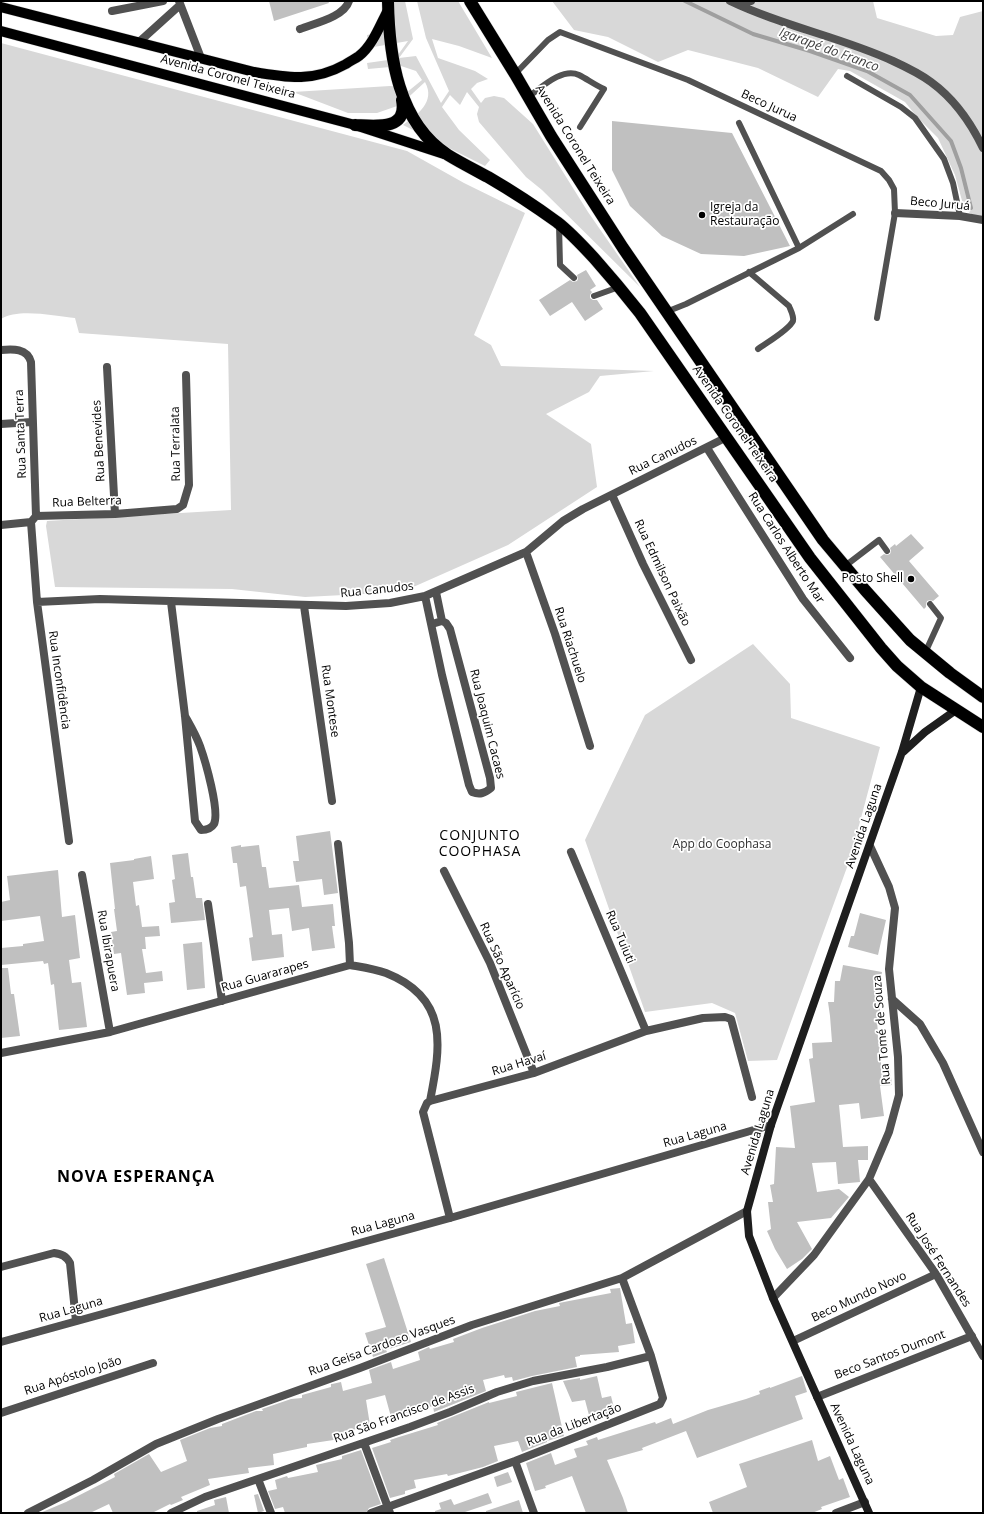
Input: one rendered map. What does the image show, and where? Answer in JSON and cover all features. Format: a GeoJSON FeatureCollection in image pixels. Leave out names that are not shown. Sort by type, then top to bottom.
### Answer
{"type":"FeatureCollection","features":[{"type":"Feature","properties":{"kind":"highway","name":"Avenida Coronel Teixeira"},"geometry":{"type":"LineString","coordinates":[[470,1],[528,97],[623,248],[823,540],[910,640],[950,673],[983,697]]}},
{"type":"Feature","properties":{"kind":"highway","name":"Avenida Coronel Teixeira"},"geometry":{"type":"LineString","coordinates":[[388,5],[392,49],[400,89],[410,114],[423,133],[447,155],[489,177],[527,200],[559,223],[582,245],[620,287],[655,333],[810,558],[881,648],[897,666],[921,687],[983,726]]}},
{"type":"Feature","properties":{"kind":"highway"},"geometry":{"type":"LineString","coordinates":[[355,125],[387,125],[396,122],[402,115],[403,105],[400,89]]}},
{"type":"Feature","properties":{"kind":"main road","name":"Avenida Coronel Teixeira"},"geometry":{"type":"LineString","coordinates":[[1,7],[254,72],[285,78],[304,78],[338,68],[359,56],[373,40],[388,5]]}},
{"type":"Feature","properties":{"kind":"main road","name":"Avenida Coronel Teixeira"},"geometry":{"type":"LineString","coordinates":[[1,31],[355,125],[447,155]]}},
{"type":"Feature","properties":{"kind":"main road","name":"Avenida Laguna"},"geometry":{"type":"LineString","coordinates":[[870,1513],[773,1298],[749,1236],[747,1211],[771,1126],[870,846],[902,752],[921,687]]}},
{"type":"Feature","properties":{"kind":"main road"},"geometry":{"type":"LineString","coordinates":[[902,752],[925,732],[956,710]]}},
{"type":"Feature","properties":{"kind":"street"},"geometry":{"type":"LineString","coordinates":[[112,11],[163,1]]}},
{"type":"Feature","properties":{"kind":"street"},"geometry":{"type":"LineString","coordinates":[[300,29],[336,15],[344,9],[349,1]]}},
{"type":"Feature","properties":{"kind":"street"},"geometry":{"type":"LineString","coordinates":[[732,2],[751,1]]}},
{"type":"Feature","properties":{"kind":"street"},"geometry":{"type":"LineString","coordinates":[[732,2],[780,21],[872,51],[914,71],[930,81],[951,100],[976,132],[983,148]]}},
{"type":"Feature","properties":{"kind":"street","name":"Avenida Coronel Teixeira"},"geometry":{"type":"LineString","coordinates":[[139,42],[180,3],[201,58]]}},
{"type":"Feature","properties":{"kind":"street","name":"Beco Juruá"},"geometry":{"type":"LineString","coordinates":[[895,213],[960,216],[983,220]]}},
{"type":"Feature","properties":{"kind":"street","name":"Rua Santa Terra"},"geometry":{"type":"LineString","coordinates":[[1,350],[15,349],[27,353],[31,362],[34,519]]}},
{"type":"Feature","properties":{"kind":"street","name":"Rua Benevides"},"geometry":{"type":"LineString","coordinates":[[107,367],[115,514]]}},
{"type":"Feature","properties":{"kind":"street","name":"Rua Terralata"},"geometry":{"type":"LineString","coordinates":[[177,509],[183,505],[189,485],[186,375]]}},
{"type":"Feature","properties":{"kind":"street"},"geometry":{"type":"LineString","coordinates":[[1,424],[32,422]]}},
{"type":"Feature","properties":{"kind":"street","name":"Rua Canudos"},"geometry":{"type":"LineString","coordinates":[[37,602],[100,599],[346,606],[383,603],[425,596],[526,552],[563,521],[583,509],[727,437]]}},
{"type":"Feature","properties":{"kind":"street","name":"Rua Carlos Alberto Mar"},"geometry":{"type":"LineString","coordinates":[[707,448],[803,598],[850,658]]}},
{"type":"Feature","properties":{"kind":"street","name":"Rua Edmilson Paixão"},"geometry":{"type":"LineString","coordinates":[[612,495],[643,564],[691,660]]}},
{"type":"Feature","properties":{"kind":"street","name":"Rua Belterra"},"geometry":{"type":"LineString","coordinates":[[1,525],[34,519],[177,509]]}},
{"type":"Feature","properties":{"kind":"street","name":"Rua Inconfidência"},"geometry":{"type":"LineString","coordinates":[[34,519],[37,602],[69,841]]}},
{"type":"Feature","properties":{"kind":"street","name":"Rua Riachuelo"},"geometry":{"type":"LineString","coordinates":[[526,552],[555,634],[590,746]]}},
{"type":"Feature","properties":{"kind":"street","name":"Rua Joaquim Cacaes"},"geometry":{"type":"LineString","coordinates":[[425,596],[464,769],[472,792],[478,794],[486,792],[491,788],[490,778],[450,629],[446,623],[442,621],[436,592]]}},
{"type":"Feature","properties":{"kind":"street"},"geometry":{"type":"LineString","coordinates":[[171,602],[185,716],[195,821],[201,830],[207,830],[215,823],[215,810],[210,779],[200,746],[185,716]]}},
{"type":"Feature","properties":{"kind":"street","name":"Rua Montese"},"geometry":{"type":"LineString","coordinates":[[304,606],[332,801]]}},
{"type":"Feature","properties":{"kind":"street"},"geometry":{"type":"LineString","coordinates":[[432,624],[442,621]]}},
{"type":"Feature","properties":{"kind":"street"},"geometry":{"type":"LineString","coordinates":[[338,844],[350,965]]}},
{"type":"Feature","properties":{"kind":"street","name":"Rua Tomé de Souza"},"geometry":{"type":"LineString","coordinates":[[773,1298],[814,1256],[870,1179],[889,1132],[899,1095],[898,1057],[889,969],[895,908],[889,887],[870,846]]}},
{"type":"Feature","properties":{"kind":"street","name":"Rua Tuiuti"},"geometry":{"type":"LineString","coordinates":[[571,852],[646,1031]]}},
{"type":"Feature","properties":{"kind":"street","name":"Rua São Aparício"},"geometry":{"type":"LineString","coordinates":[[444,871],[490,963],[534,1073]]}},
{"type":"Feature","properties":{"kind":"street","name":"Rua Ibirapuera"},"geometry":{"type":"LineString","coordinates":[[82,875],[110,1032]]}},
{"type":"Feature","properties":{"kind":"street"},"geometry":{"type":"LineString","coordinates":[[208,904],[222,1001]]}},
{"type":"Feature","properties":{"kind":"street","name":"Rua Guararapes"},"geometry":{"type":"LineString","coordinates":[[1,1052],[110,1032],[350,965],[384,972],[409,984],[426,1001],[433,1013],[438,1033],[435,1078],[430,1101]]}},
{"type":"Feature","properties":{"kind":"street"},"geometry":{"type":"LineString","coordinates":[[892,999],[920,1024],[943,1063],[983,1152]]}},
{"type":"Feature","properties":{"kind":"street","name":"Rua Havaí"},"geometry":{"type":"LineString","coordinates":[[430,1101],[534,1073],[646,1031],[703,1018],[725,1016],[732,1019],[752,1097]]}},
{"type":"Feature","properties":{"kind":"street"},"geometry":{"type":"LineString","coordinates":[[430,1101],[426,1103],[423,1112],[450,1218]]}},
{"type":"Feature","properties":{"kind":"street","name":"Rua Laguna"},"geometry":{"type":"LineString","coordinates":[[1,1342],[450,1218],[771,1126]]}},
{"type":"Feature","properties":{"kind":"street","name":"Rua José Fernandes"},"geometry":{"type":"LineString","coordinates":[[870,1179],[936,1274],[983,1356]]}},
{"type":"Feature","properties":{"kind":"street","name":"Rua Geisa Cardoso Vasques"},"geometry":{"type":"LineString","coordinates":[[28,1513],[93,1480],[156,1444],[218,1419],[360,1368],[472,1325],[622,1278],[747,1211]]}},
{"type":"Feature","properties":{"kind":"street"},"geometry":{"type":"LineString","coordinates":[[1,1267],[54,1254],[61,1254],[67,1258],[70,1263],[76,1321]]}},
{"type":"Feature","properties":{"kind":"street","name":"Beco Mundo Novo"},"geometry":{"type":"LineString","coordinates":[[793,1341],[936,1274]]}},
{"type":"Feature","properties":{"kind":"street","name":"Rua da Libertação"},"geometry":{"type":"LineString","coordinates":[[370,1513],[388,1510],[660,1404],[663,1398],[651,1356],[622,1278]]}},
{"type":"Feature","properties":{"kind":"street","name":"Beco Santos Dumont"},"geometry":{"type":"LineString","coordinates":[[817,1397],[972,1336]]}},
{"type":"Feature","properties":{"kind":"street","name":"Rua São Francisco de Assis"},"geometry":{"type":"LineString","coordinates":[[171,1513],[205,1497],[444,1415],[497,1392],[533,1381],[607,1367],[651,1356]]}},
{"type":"Feature","properties":{"kind":"street","name":"Rua Apóstolo João"},"geometry":{"type":"LineString","coordinates":[[1,1413],[153,1363]]}},
{"type":"Feature","properties":{"kind":"street"},"geometry":{"type":"LineString","coordinates":[[364,1443],[388,1510]]}},
{"type":"Feature","properties":{"kind":"street"},"geometry":{"type":"LineString","coordinates":[[515,1461],[534,1513]]}},
{"type":"Feature","properties":{"kind":"street"},"geometry":{"type":"LineString","coordinates":[[258,1479],[271,1513]]}},
{"type":"Feature","properties":{"kind":"street"},"geometry":{"type":"LineString","coordinates":[[836,1513],[865,1502]]}},
{"type":"Feature","properties":{"kind":"lane","name":"Beco Jurua"},"geometry":{"type":"LineString","coordinates":[[515,74],[548,40],[560,32],[688,80],[881,171],[889,180],[894,189],[895,213],[877,318]]}},
{"type":"Feature","properties":{"kind":"lane"},"geometry":{"type":"LineString","coordinates":[[528,97],[560,75],[573,73],[578,74],[604,90],[580,127]]}},
{"type":"Feature","properties":{"kind":"lane"},"geometry":{"type":"LineString","coordinates":[[847,76],[886,98],[915,118],[944,159],[953,183],[960,216]]}},
{"type":"Feature","properties":{"kind":"lane"},"geometry":{"type":"LineString","coordinates":[[739,123],[799,248]]}},
{"type":"Feature","properties":{"kind":"lane"},"geometry":{"type":"LineString","coordinates":[[666,312],[686,304],[799,248],[853,214]]}},
{"type":"Feature","properties":{"kind":"lane"},"geometry":{"type":"LineString","coordinates":[[559,223],[560,265],[574,278]]}},
{"type":"Feature","properties":{"kind":"lane"},"geometry":{"type":"LineString","coordinates":[[749,272],[789,306],[793,320],[789,326],[758,349]]}},
{"type":"Feature","properties":{"kind":"lane"},"geometry":{"type":"LineString","coordinates":[[594,296],[620,287]]}},
{"type":"Feature","properties":{"kind":"lane"},"geometry":{"type":"LineString","coordinates":[[845,566],[879,540],[887,551]]}},
{"type":"Feature","properties":{"kind":"lane"},"geometry":{"type":"LineString","coordinates":[[925,653],[941,618],[930,604]]}},
{"type":"Feature","properties":{"kind":"green space"},"geometry":{"type":"Polygon","coordinates":[[[393,1],[405,1],[413,39],[399,58],[416,56],[441,103],[449,91],[426,38],[417,1],[458,1],[492,58],[459,46],[432,39],[438,58],[475,71],[488,79],[477,83],[471,89],[481,103],[485,98],[494,96],[504,98],[533,124],[588,212],[640,287],[542,190],[526,177],[479,122],[477,114],[479,107],[467,92],[460,105],[450,95],[442,107],[459,130],[490,160],[485,166],[403,125],[414,117],[427,102],[428,89],[425,82],[400,105],[377,113],[348,113],[293,92],[390,86],[400,87],[406,93],[422,80],[416,71],[401,66],[368,69],[367,63],[395,59],[408,41],[368,48],[367,35],[381,32],[393,1]]]}},
{"type":"Feature","properties":{"kind":"green space"},"geometry":{"type":"Polygon","coordinates":[[[552,1],[873,1],[877,18],[936,36],[953,35],[960,17],[983,11],[983,224],[964,208],[955,175],[938,138],[917,117],[905,102],[850,71],[838,69],[818,97],[758,68],[688,50],[658,62],[608,37],[574,30],[552,1]]]}},
{"type":"Feature","properties":{"kind":"green space"},"geometry":{"type":"Polygon","coordinates":[[[1,43],[407,151],[464,183],[525,213],[474,335],[491,345],[501,366],[654,371],[600,376],[589,392],[546,414],[591,444],[597,487],[508,545],[402,592],[305,597],[232,589],[55,587],[46,526],[47,521],[231,510],[228,344],[79,333],[75,318],[27,313],[8,316],[1,319],[1,43]]]}},
{"type":"Feature","properties":{"kind":"green space","name":"App do Coophasa"},"geometry":{"type":"Polygon","coordinates":[[[753,644],[790,684],[791,718],[880,747],[850,859],[777,1060],[748,1061],[735,1013],[712,1003],[645,1012],[585,840],[645,715],[753,644]]]}},
{"type":"Feature","properties":{"kind":"building"},"geometry":{"type":"Polygon","coordinates":[[[269,1],[328,1],[329,3],[274,21],[269,1]]]}},
{"type":"Feature","properties":{"kind":"building"},"geometry":{"type":"Polygon","coordinates":[[[612,121],[732,133],[790,246],[744,256],[701,254],[662,236],[630,206],[612,170],[612,121]]]}},
{"type":"Feature","properties":{"kind":"building"},"geometry":{"type":"Polygon","coordinates":[[[586,270],[596,286],[590,290],[592,292],[590,298],[597,300],[603,309],[585,321],[572,302],[550,316],[539,300],[570,280],[573,282],[577,281],[577,275],[586,270]]]}},
{"type":"Feature","properties":{"kind":"building","name":"Posto Shell"},"geometry":{"type":"Polygon","coordinates":[[[911,534],[924,548],[909,561],[939,596],[933,601],[927,601],[924,609],[880,557],[884,554],[890,554],[890,548],[895,544],[896,546],[911,534]]]}},
{"type":"Feature","properties":{"kind":"building"},"geometry":{"type":"Polygon","coordinates":[[[330,831],[338,893],[324,895],[322,879],[296,882],[293,861],[299,861],[296,836],[330,831]]]}},
{"type":"Feature","properties":{"kind":"building"},"geometry":{"type":"Polygon","coordinates":[[[241,845],[241,847],[259,845],[262,867],[266,867],[269,888],[299,885],[302,907],[333,904],[335,926],[332,926],[335,948],[312,951],[309,928],[292,931],[289,908],[269,910],[272,935],[282,934],[284,957],[252,961],[249,938],[253,937],[246,886],[240,887],[237,863],[233,863],[231,847],[241,845]]]}},
{"type":"Feature","properties":{"kind":"building"},"geometry":{"type":"Polygon","coordinates":[[[188,853],[191,877],[193,877],[196,898],[202,898],[205,920],[171,923],[169,903],[175,902],[172,880],[175,879],[172,855],[188,853]]]}},
{"type":"Feature","properties":{"kind":"building"},"geometry":{"type":"Polygon","coordinates":[[[151,856],[154,879],[133,882],[136,906],[139,905],[142,927],[159,926],[160,936],[145,937],[146,949],[142,949],[146,973],[162,971],[163,981],[144,983],[145,993],[127,995],[121,953],[114,954],[111,932],[117,931],[110,863],[151,856]]]}},
{"type":"Feature","properties":{"kind":"building"},"geometry":{"type":"Polygon","coordinates":[[[58,870],[62,917],[75,915],[80,958],[69,960],[72,983],[81,982],[87,1027],[59,1030],[54,984],[51,985],[48,963],[44,964],[43,961],[1,965],[1,948],[23,946],[23,944],[44,941],[40,916],[1,921],[1,902],[10,900],[7,876],[58,870]]]}},
{"type":"Feature","properties":{"kind":"building"},"geometry":{"type":"Polygon","coordinates":[[[860,913],[886,920],[878,955],[848,947],[851,936],[854,936],[860,913]]]}},
{"type":"Feature","properties":{"kind":"building"},"geometry":{"type":"Polygon","coordinates":[[[202,942],[205,988],[187,990],[183,944],[202,942]]]}},
{"type":"Feature","properties":{"kind":"building"},"geometry":{"type":"Polygon","coordinates":[[[843,965],[882,972],[877,1000],[880,1000],[880,1016],[877,1016],[878,1038],[887,1038],[888,1048],[879,1049],[882,1070],[890,1069],[892,1085],[880,1086],[884,1116],[861,1119],[859,1103],[839,1105],[843,1147],[868,1146],[868,1160],[858,1160],[860,1182],[838,1184],[836,1162],[812,1163],[817,1192],[839,1189],[849,1197],[831,1218],[797,1222],[812,1249],[802,1259],[787,1269],[775,1249],[767,1231],[771,1229],[768,1202],[773,1202],[770,1185],[774,1184],[776,1147],[795,1148],[790,1106],[815,1102],[809,1059],[813,1058],[812,1043],[832,1042],[828,1002],[834,1002],[835,981],[840,981],[843,965]]]}},
{"type":"Feature","properties":{"kind":"building"},"geometry":{"type":"Polygon","coordinates":[[[1,968],[8,968],[11,994],[14,994],[20,1036],[1,1038],[1,968]]]}},
{"type":"Feature","properties":{"kind":"building"},"geometry":{"type":"Polygon","coordinates":[[[384,1258],[411,1342],[386,1350],[387,1352],[373,1357],[365,1333],[386,1327],[366,1264],[384,1258]]]}},
{"type":"Feature","properties":{"kind":"building"},"geometry":{"type":"Polygon","coordinates":[[[620,1288],[626,1324],[632,1323],[635,1343],[618,1346],[619,1352],[580,1355],[575,1357],[577,1367],[513,1381],[512,1377],[505,1378],[504,1375],[483,1380],[486,1391],[434,1412],[433,1406],[391,1417],[385,1395],[366,1400],[370,1425],[339,1434],[340,1439],[307,1444],[307,1447],[273,1454],[274,1465],[248,1468],[249,1473],[208,1479],[210,1485],[181,1497],[183,1500],[171,1505],[170,1504],[152,1513],[113,1513],[109,1504],[90,1513],[40,1513],[66,1502],[115,1477],[114,1474],[149,1454],[161,1472],[187,1461],[180,1440],[210,1428],[222,1426],[222,1424],[256,1411],[263,1411],[262,1409],[291,1399],[302,1398],[302,1395],[331,1387],[331,1384],[341,1382],[343,1391],[372,1383],[369,1370],[391,1362],[393,1369],[420,1360],[418,1352],[429,1347],[430,1349],[454,1342],[453,1339],[482,1328],[535,1311],[560,1306],[559,1303],[611,1293],[610,1289],[620,1288]]]}},
{"type":"Feature","properties":{"kind":"building"},"geometry":{"type":"Polygon","coordinates":[[[597,1376],[602,1398],[611,1396],[615,1412],[590,1419],[585,1400],[572,1402],[563,1381],[580,1378],[580,1380],[597,1376]]]}},
{"type":"Feature","properties":{"kind":"building"},"geometry":{"type":"Polygon","coordinates":[[[802,1376],[807,1392],[795,1396],[803,1419],[697,1458],[686,1431],[642,1448],[643,1450],[607,1460],[628,1513],[586,1513],[572,1476],[545,1486],[546,1488],[535,1491],[526,1463],[551,1453],[555,1465],[577,1457],[574,1449],[588,1445],[586,1441],[597,1437],[598,1440],[655,1422],[656,1424],[671,1418],[673,1424],[708,1410],[760,1394],[759,1391],[802,1376]]]}},
{"type":"Feature","properties":{"kind":"building"},"geometry":{"type":"Polygon","coordinates":[[[552,1383],[564,1436],[547,1441],[522,1452],[518,1441],[494,1446],[498,1461],[483,1467],[448,1476],[447,1474],[414,1480],[416,1488],[405,1491],[405,1494],[390,1498],[372,1448],[391,1442],[390,1440],[438,1425],[437,1423],[489,1402],[517,1396],[516,1392],[552,1383]]]}},
{"type":"Feature","properties":{"kind":"building"},"geometry":{"type":"Polygon","coordinates":[[[812,1440],[818,1461],[830,1456],[839,1480],[843,1478],[850,1497],[821,1507],[822,1509],[812,1513],[713,1513],[709,1502],[747,1487],[739,1464],[812,1440]]]}},
{"type":"Feature","properties":{"kind":"building"},"geometry":{"type":"Polygon","coordinates":[[[361,1450],[381,1504],[369,1508],[366,1513],[285,1513],[283,1507],[275,1509],[268,1491],[277,1489],[275,1480],[287,1476],[288,1478],[318,1472],[316,1465],[342,1459],[342,1456],[361,1450]]]}},
{"type":"Feature","properties":{"kind":"building"},"geometry":{"type":"Polygon","coordinates":[[[508,1472],[512,1482],[497,1487],[494,1477],[508,1472]]]}},
{"type":"Feature","properties":{"kind":"building"},"geometry":{"type":"Polygon","coordinates":[[[488,1493],[492,1503],[462,1513],[435,1513],[435,1511],[441,1509],[439,1503],[451,1499],[454,1505],[488,1493]]]}},
{"type":"Feature","properties":{"kind":"building"},"geometry":{"type":"Polygon","coordinates":[[[258,1494],[264,1511],[258,1513],[254,1495],[258,1494]]]}},
{"type":"Feature","properties":{"kind":"building"},"geometry":{"type":"Polygon","coordinates":[[[226,1497],[229,1513],[197,1513],[197,1511],[215,1505],[214,1500],[226,1497]]]}},
{"type":"Feature","properties":{"kind":"building"},"geometry":{"type":"Polygon","coordinates":[[[519,1500],[523,1513],[486,1513],[486,1511],[519,1500]]]}},
{"type":"Feature","properties":{"kind":"waterway","name":"Igarapé do Franco"},"geometry":{"type":"LineString","coordinates":[[685,1],[753,34],[810,51],[867,71],[910,95],[951,141],[961,168],[971,208]]}},
{"type":"Feature","properties":{"kind":"place","name":"Igreja da Restauração"},"geometry":{"type":"Point","coordinates":[702,215]}},
{"type":"Feature","properties":{"kind":"place","name":"Posto Shell"},"geometry":{"type":"Point","coordinates":[911,579]}},
{"type":"Feature","properties":{"kind":"district","name":"CONJUNTO COOPHASA"},"geometry":{"type":"Point","coordinates":[480,844]}},
{"type":"Feature","properties":{"kind":"district","name":"NOVA ESPERANÇA"},"geometry":{"type":"Point","coordinates":[136,1177]}}]}
